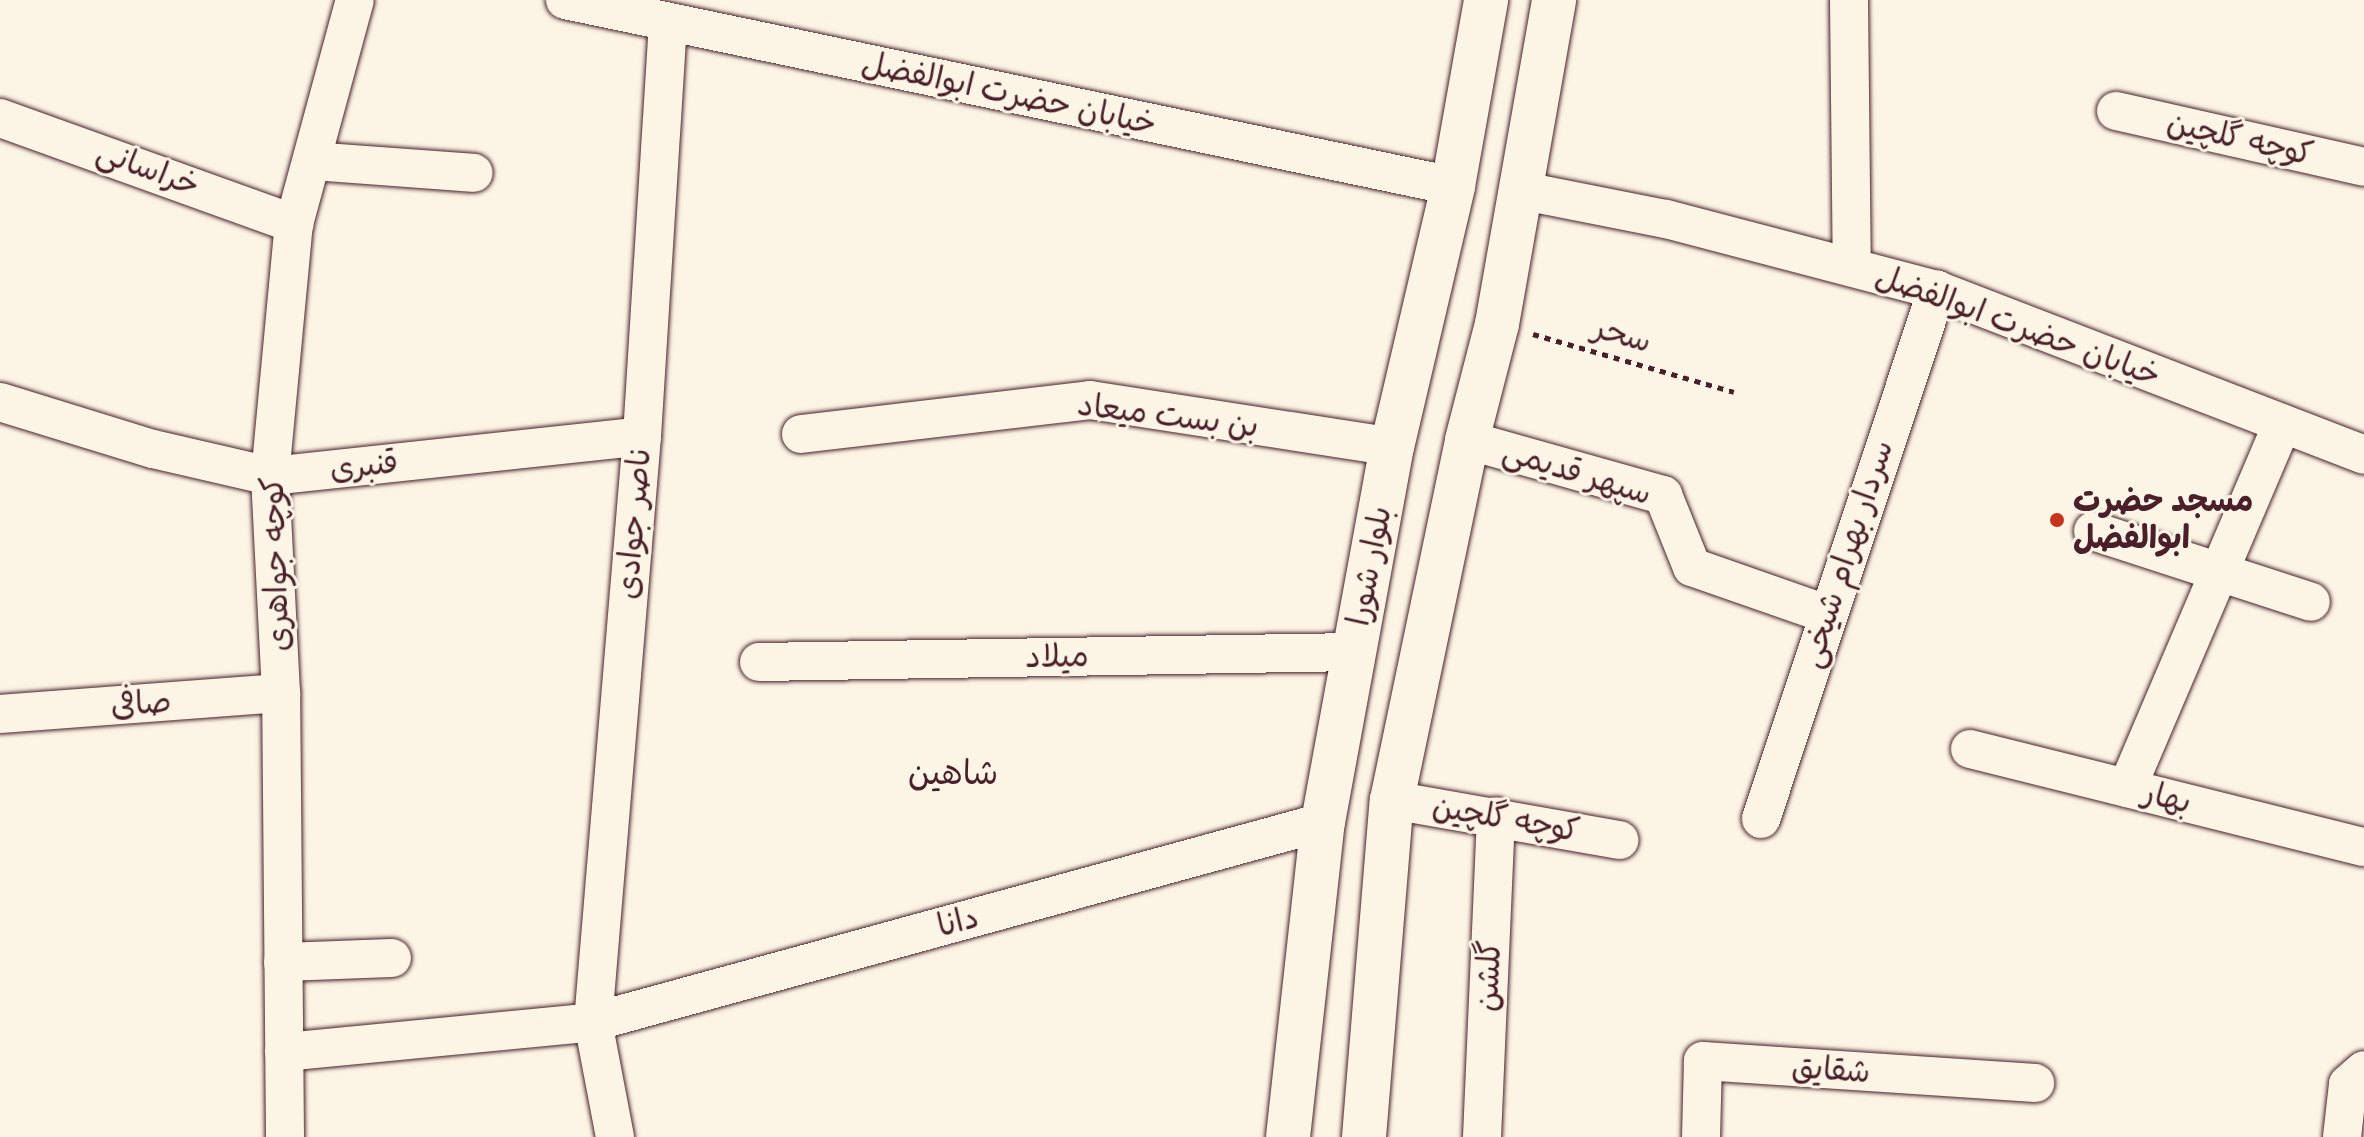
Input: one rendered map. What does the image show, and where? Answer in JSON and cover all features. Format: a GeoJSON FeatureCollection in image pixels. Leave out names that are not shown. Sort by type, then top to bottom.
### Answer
{"type":"FeatureCollection","features":[{"type":"Feature","properties":{"kind":"main road","name":"بلوار شورا"},"geometry":{"type":"LineString","coordinates":[[1288,1137],[1323,822],[1392,447],[1453,186],[1486,0]]}},
{"type":"Feature","properties":{"kind":"main road"},"geometry":{"type":"LineString","coordinates":[[1364,1137],[1392,800],[1467,440],[1497,324],[1524,191],[1554,0]]}},
{"type":"Feature","properties":{"kind":"street","name":"کوچه جواهری"},"geometry":{"type":"LineString","coordinates":[[285,1137],[281,693],[270,476],[294,224],[355,0]]}},
{"type":"Feature","properties":{"kind":"street","name":"خیابان حضرت ابوالفضل"},"geometry":{"type":"LineString","coordinates":[[565,0],[1453,186]]}},
{"type":"Feature","properties":{"kind":"street"},"geometry":{"type":"LineString","coordinates":[[1849,0],[1852,266]]}},
{"type":"Feature","properties":{"kind":"street","name":"ناصر جوادی"},"geometry":{"type":"LineString","coordinates":[[615,1137],[593,1022],[642,436],[668,23]]}},
{"type":"Feature","properties":{"kind":"street","name":"کوچه گلچین"},"geometry":{"type":"LineString","coordinates":[[2116,111],[2364,167]]}},
{"type":"Feature","properties":{"kind":"street","name":"خراسانی"},"geometry":{"type":"LineString","coordinates":[[0,118],[294,224]]}},
{"type":"Feature","properties":{"kind":"street"},"geometry":{"type":"LineString","coordinates":[[312,161],[474,173]]}},
{"type":"Feature","properties":{"kind":"street","name":"خیابان حضرت ابوالفضل"},"geometry":{"type":"LineString","coordinates":[[1524,191],[1666,219],[1937,290],[2364,455]]}},
{"type":"Feature","properties":{"kind":"street","name":"سردار بهرام شیخی"},"geometry":{"type":"LineString","coordinates":[[1761,819],[1826,614],[1937,290]]}},
{"type":"Feature","properties":{"kind":"street","name":"بن بست میعاد"},"geometry":{"type":"LineString","coordinates":[[801,434],[1090,400],[1392,447]]}},
{"type":"Feature","properties":{"kind":"street","name":"قنبری"},"geometry":{"type":"LineString","coordinates":[[0,402],[153,449],[270,476],[642,436]]}},
{"type":"Feature","properties":{"kind":"street"},"geometry":{"type":"LineString","coordinates":[[2127,788],[2282,424]]}},
{"type":"Feature","properties":{"kind":"street","name":"سپهر قدیمی"},"geometry":{"type":"LineString","coordinates":[[1467,440],[1663,495],[1692,567],[1826,614]]}},
{"type":"Feature","properties":{"kind":"street"},"geometry":{"type":"LineString","coordinates":[[2093,531],[2311,602]]}},
{"type":"Feature","properties":{"kind":"street","name":"میلاد"},"geometry":{"type":"LineString","coordinates":[[759,662],[1354,652]]}},
{"type":"Feature","properties":{"kind":"street","name":"صافی"},"geometry":{"type":"LineString","coordinates":[[0,714],[281,693]]}},
{"type":"Feature","properties":{"kind":"street","name":"بهار"},"geometry":{"type":"LineString","coordinates":[[1970,749],[2364,847]]}},
{"type":"Feature","properties":{"kind":"street","name":"کوچه گلچین"},"geometry":{"type":"LineString","coordinates":[[1392,800],[1620,840]]}},
{"type":"Feature","properties":{"kind":"street","name":"گلشن"},"geometry":{"type":"LineString","coordinates":[[1482,1137],[1496,816]]}},
{"type":"Feature","properties":{"kind":"street","name":"دانا"},"geometry":{"type":"LineString","coordinates":[[284,1052],[593,1022],[1323,822]]}},
{"type":"Feature","properties":{"kind":"street"},"geometry":{"type":"LineString","coordinates":[[283,962],[392,958]]}},
{"type":"Feature","properties":{"kind":"street","name":"شقایق"},"geometry":{"type":"LineString","coordinates":[[1701,1137],[1703,1061],[2035,1083]]}},
{"type":"Feature","properties":{"kind":"street"},"geometry":{"type":"LineString","coordinates":[[2342,1137],[2348,1084],[2364,1070]]}},
{"type":"Feature","properties":{"kind":"path","name":"سحر"},"geometry":{"type":"LineString","coordinates":[[1497,324],[1734,392]]}},
{"type":"Feature","properties":{"kind":"place","name":"مسجد حضرت ابوالفضل"},"geometry":{"type":"Point","coordinates":[2057,520]}},
{"type":"Feature","properties":{"kind":"district","name":"شاهین"},"geometry":{"type":"Point","coordinates":[953,773]}}]}
